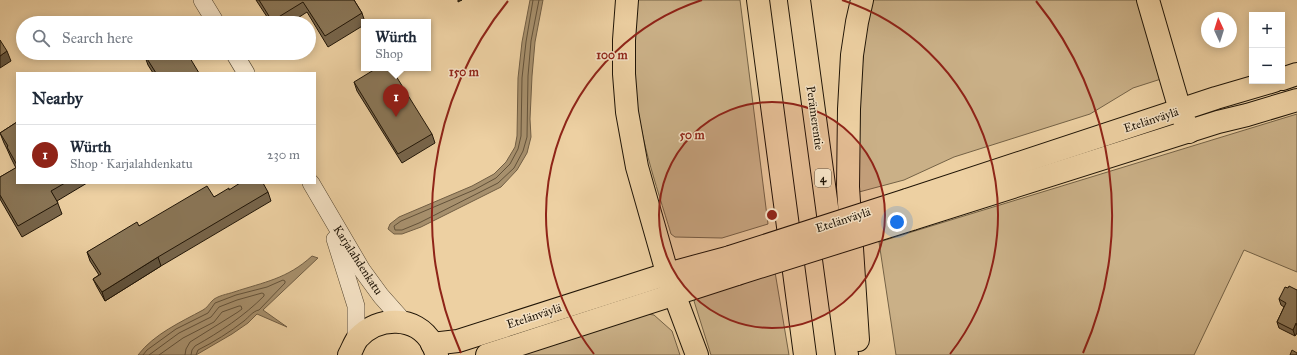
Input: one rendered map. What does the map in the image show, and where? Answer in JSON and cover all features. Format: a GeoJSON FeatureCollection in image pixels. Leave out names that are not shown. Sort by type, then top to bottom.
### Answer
{"type":"FeatureCollection","features":[{"type":"Feature","properties":{"kind":"main road"},"geometry":{"type":"LineString","coordinates":[[627,0],[624,67],[627,112],[637,167],[671,284],[697,355]]}},
{"type":"Feature","properties":{"kind":"main road"},"geometry":{"type":"LineString","coordinates":[[758,0],[805,355]]}},
{"type":"Feature","properties":{"kind":"main road","name":"Perämerentie"},"geometry":{"type":"LineString","coordinates":[[799,0],[847,355]]}},
{"type":"Feature","properties":{"kind":"main road"},"geometry":{"type":"LineString","coordinates":[[861,355],[858,341],[848,187],[849,109],[852,55],[862,0]]}},
{"type":"Feature","properties":{"kind":"main road"},"geometry":{"type":"LineString","coordinates":[[1148,0],[1180,110],[1189,132]]}},
{"type":"Feature","properties":{"kind":"main road"},"geometry":{"type":"LineString","coordinates":[[1285,78],[1297,74]]}},
{"type":"Feature","properties":{"kind":"main road","name":"Etelänväylä"},"geometry":{"type":"LineString","coordinates":[[910,209],[1180,110],[1264,84]]}},
{"type":"Feature","properties":{"kind":"main road","name":"Etelänväylä"},"geometry":{"type":"LineString","coordinates":[[435,349],[458,341],[671,284],[910,209],[1189,132],[1297,100]]}},
{"type":"Feature","properties":{"kind":"main road","name":"Etelänväylä"},"geometry":{"type":"LineString","coordinates":[[487,355],[671,284]]}},
{"type":"Feature","properties":{"kind":"main road"},"geometry":{"type":"LineString","coordinates":[[353,347],[370,327],[387,322],[405,323],[421,331],[435,349]]}},
{"type":"Feature","properties":{"kind":"street"},"geometry":{"type":"LineString","coordinates":[[202,0],[212,16]]}},
{"type":"Feature","properties":{"kind":"street"},"geometry":{"type":"LineString","coordinates":[[238,60],[245,72]]}},
{"type":"Feature","properties":{"kind":"street","name":"Karjalahdenkatu"},"geometry":{"type":"LineString","coordinates":[[312,184],[362,270],[381,296],[405,323]]}},
{"type":"Feature","properties":{"kind":"street","name":"Karjalahdenkatu"},"geometry":{"type":"LineString","coordinates":[[328,214],[356,306],[353,347]]}},
{"type":"Feature","properties":{"kind":"shaded area"},"geometry":{"type":"Polygon","coordinates":[[[637,0],[740,0],[768,224],[722,238],[675,237],[671,234],[648,158],[639,119],[635,79],[637,0]]]}},
{"type":"Feature","properties":{"kind":"shaded area"},"geometry":{"type":"Polygon","coordinates":[[[873,0],[1137,0],[1161,79],[1133,88],[1090,114],[954,157],[904,180],[859,192],[860,96],[864,47],[873,0]]]}},
{"type":"Feature","properties":{"kind":"shaded area"},"geometry":{"type":"Polygon","coordinates":[[[1297,114],[1297,272],[1244,250],[1194,355],[896,355],[879,242],[1297,114]]]}},
{"type":"Feature","properties":{"kind":"shaded area"},"geometry":{"type":"Polygon","coordinates":[[[775,272],[789,355],[711,355],[694,301],[699,295],[775,272]]]}},
{"type":"Feature","properties":{"kind":"shaded area"},"geometry":{"type":"Polygon","coordinates":[[[640,313],[654,315],[672,331],[680,355],[513,355],[640,313]]]}},
{"type":"Feature","properties":{"kind":"water"},"geometry":{"type":"Polygon","coordinates":[[[530,0],[543,0],[535,42],[530,119],[531,137],[527,153],[517,170],[501,187],[421,227],[402,234],[394,234],[388,229],[390,224],[399,217],[472,186],[494,174],[506,162],[515,147],[517,136],[518,78],[522,42],[530,0]]]}},
{"type":"Feature","properties":{"kind":"water"},"geometry":{"type":"Polygon","coordinates":[[[312,256],[318,258],[263,310],[287,327],[257,314],[248,323],[232,334],[196,355],[138,355],[160,335],[204,309],[216,298],[275,279],[303,264],[312,256]]]}},
{"type":"Feature","properties":{"kind":"building"},"geometry":{"type":"Polygon","coordinates":[[[259,0],[354,0],[362,13],[325,36],[316,22],[316,16],[312,16],[303,2],[280,16],[269,16],[259,0]]]}},
{"type":"Feature","properties":{"kind":"building"},"geometry":{"type":"Polygon","coordinates":[[[0,40],[7,51],[0,56],[0,40]]]}},
{"type":"Feature","properties":{"kind":"building"},"geometry":{"type":"Polygon","coordinates":[[[148,60],[191,60],[198,72],[155,72],[148,60]]]}},
{"type":"Feature","properties":{"kind":"building"},"geometry":{"type":"Polygon","coordinates":[[[372,71],[393,71],[432,134],[398,154],[354,82],[372,71]]]}},
{"type":"Feature","properties":{"kind":"building"},"geometry":{"type":"Polygon","coordinates":[[[16,123],[16,163],[7,147],[8,146],[0,133],[16,123]]]}},
{"type":"Feature","properties":{"kind":"building"},"geometry":{"type":"Polygon","coordinates":[[[16,168],[16,184],[63,184],[51,191],[58,203],[18,226],[0,195],[0,177],[16,168]]]}},
{"type":"Feature","properties":{"kind":"building"},"geometry":{"type":"Polygon","coordinates":[[[238,184],[264,184],[268,192],[102,292],[93,279],[101,274],[87,252],[137,222],[139,226],[207,186],[214,197],[229,188],[229,190],[238,184]]]}},
{"type":"Feature","properties":{"kind":"building"},"geometry":{"type":"Polygon","coordinates":[[[1289,286],[1297,290],[1297,324],[1296,323],[1293,330],[1277,322],[1286,303],[1279,299],[1285,287],[1288,288],[1289,286]]]}},
{"type":"Feature","properties":{"kind":"building"},"geometry":{"type":"Polygon","coordinates":[[[1292,350],[1297,353],[1297,355],[1290,355],[1292,350]]]}},
{"type":"Feature","properties":{"kind":"place","name":"Würth"},"geometry":{"type":"Point","coordinates":[396,117]}}]}
